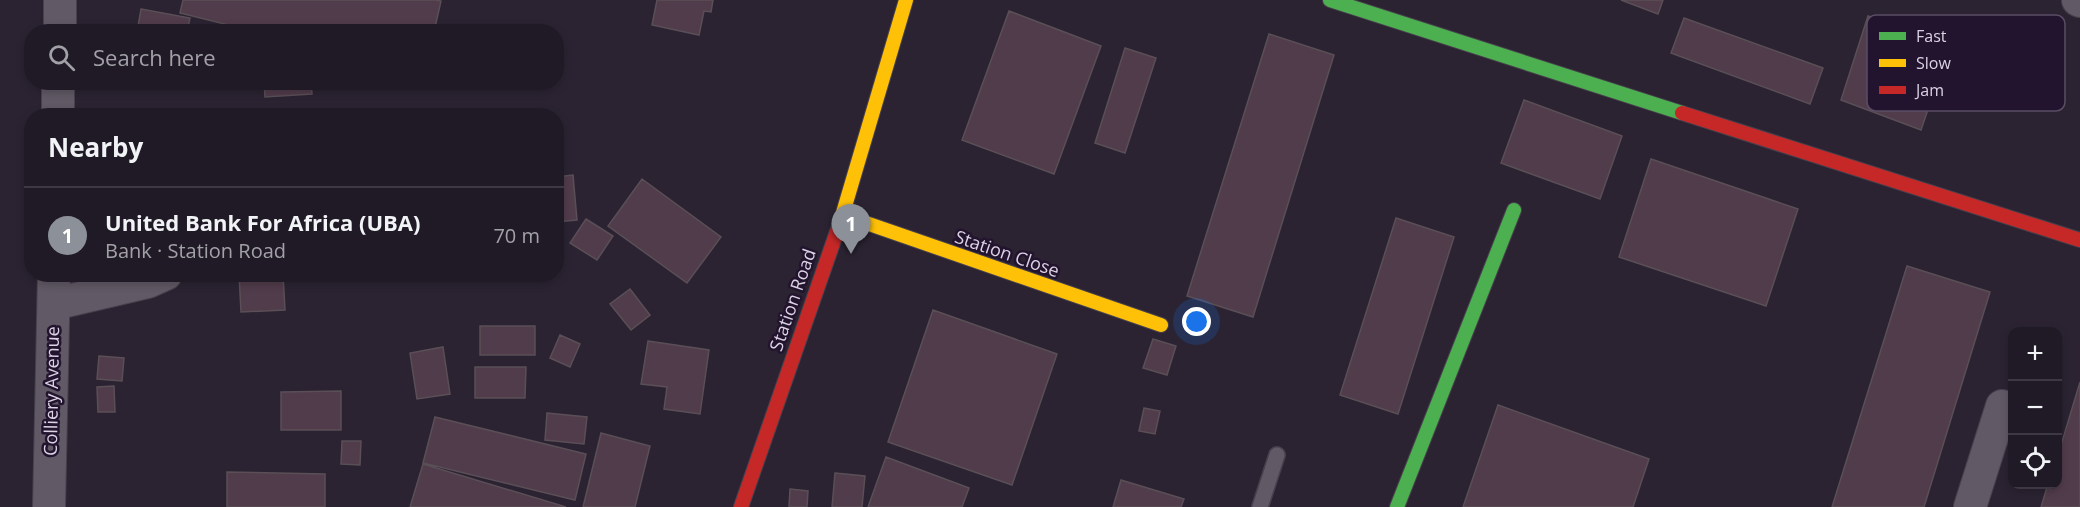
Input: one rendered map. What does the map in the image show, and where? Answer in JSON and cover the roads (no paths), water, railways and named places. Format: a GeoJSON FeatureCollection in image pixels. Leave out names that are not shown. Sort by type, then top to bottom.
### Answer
{"type":"FeatureCollection","features":[{"type":"Feature","properties":{"kind":"street"},"geometry":{"type":"LineString","coordinates":[[60,0],[60,24]]}},
{"type":"Feature","properties":{"kind":"street","name":"Station Road"},"geometry":{"type":"LineString","coordinates":[[741,507],[843,215],[906,0]]}},
{"type":"Feature","properties":{"kind":"street"},"geometry":{"type":"LineString","coordinates":[[1330,0],[2080,240]]}},
{"type":"Feature","properties":{"kind":"street"},"geometry":{"type":"LineString","coordinates":[[58,90],[58,108]]}},
{"type":"Feature","properties":{"kind":"street"},"geometry":{"type":"LineString","coordinates":[[1397,507],[1514,210]]}},
{"type":"Feature","properties":{"kind":"street","name":"Station Close"},"geometry":{"type":"LineString","coordinates":[[843,215],[1161,325]]}},
{"type":"Feature","properties":{"kind":"street"},"geometry":{"type":"LineString","coordinates":[[54,289],[148,282]]}},
{"type":"Feature","properties":{"kind":"street","name":"Colliery Avenue"},"geometry":{"type":"LineString","coordinates":[[49,507],[54,289]]}},
{"type":"Feature","properties":{"kind":"street"},"geometry":{"type":"LineString","coordinates":[[1970,507],[2002,406]]}},
{"type":"Feature","properties":{"kind":"lane"},"geometry":{"type":"LineString","coordinates":[[1260,507],[1277,455]]}},
{"type":"Feature","properties":{"kind":"place","name":"United Bank For Africa (UBA)"},"geometry":{"type":"Point","coordinates":[851,254]}}]}
